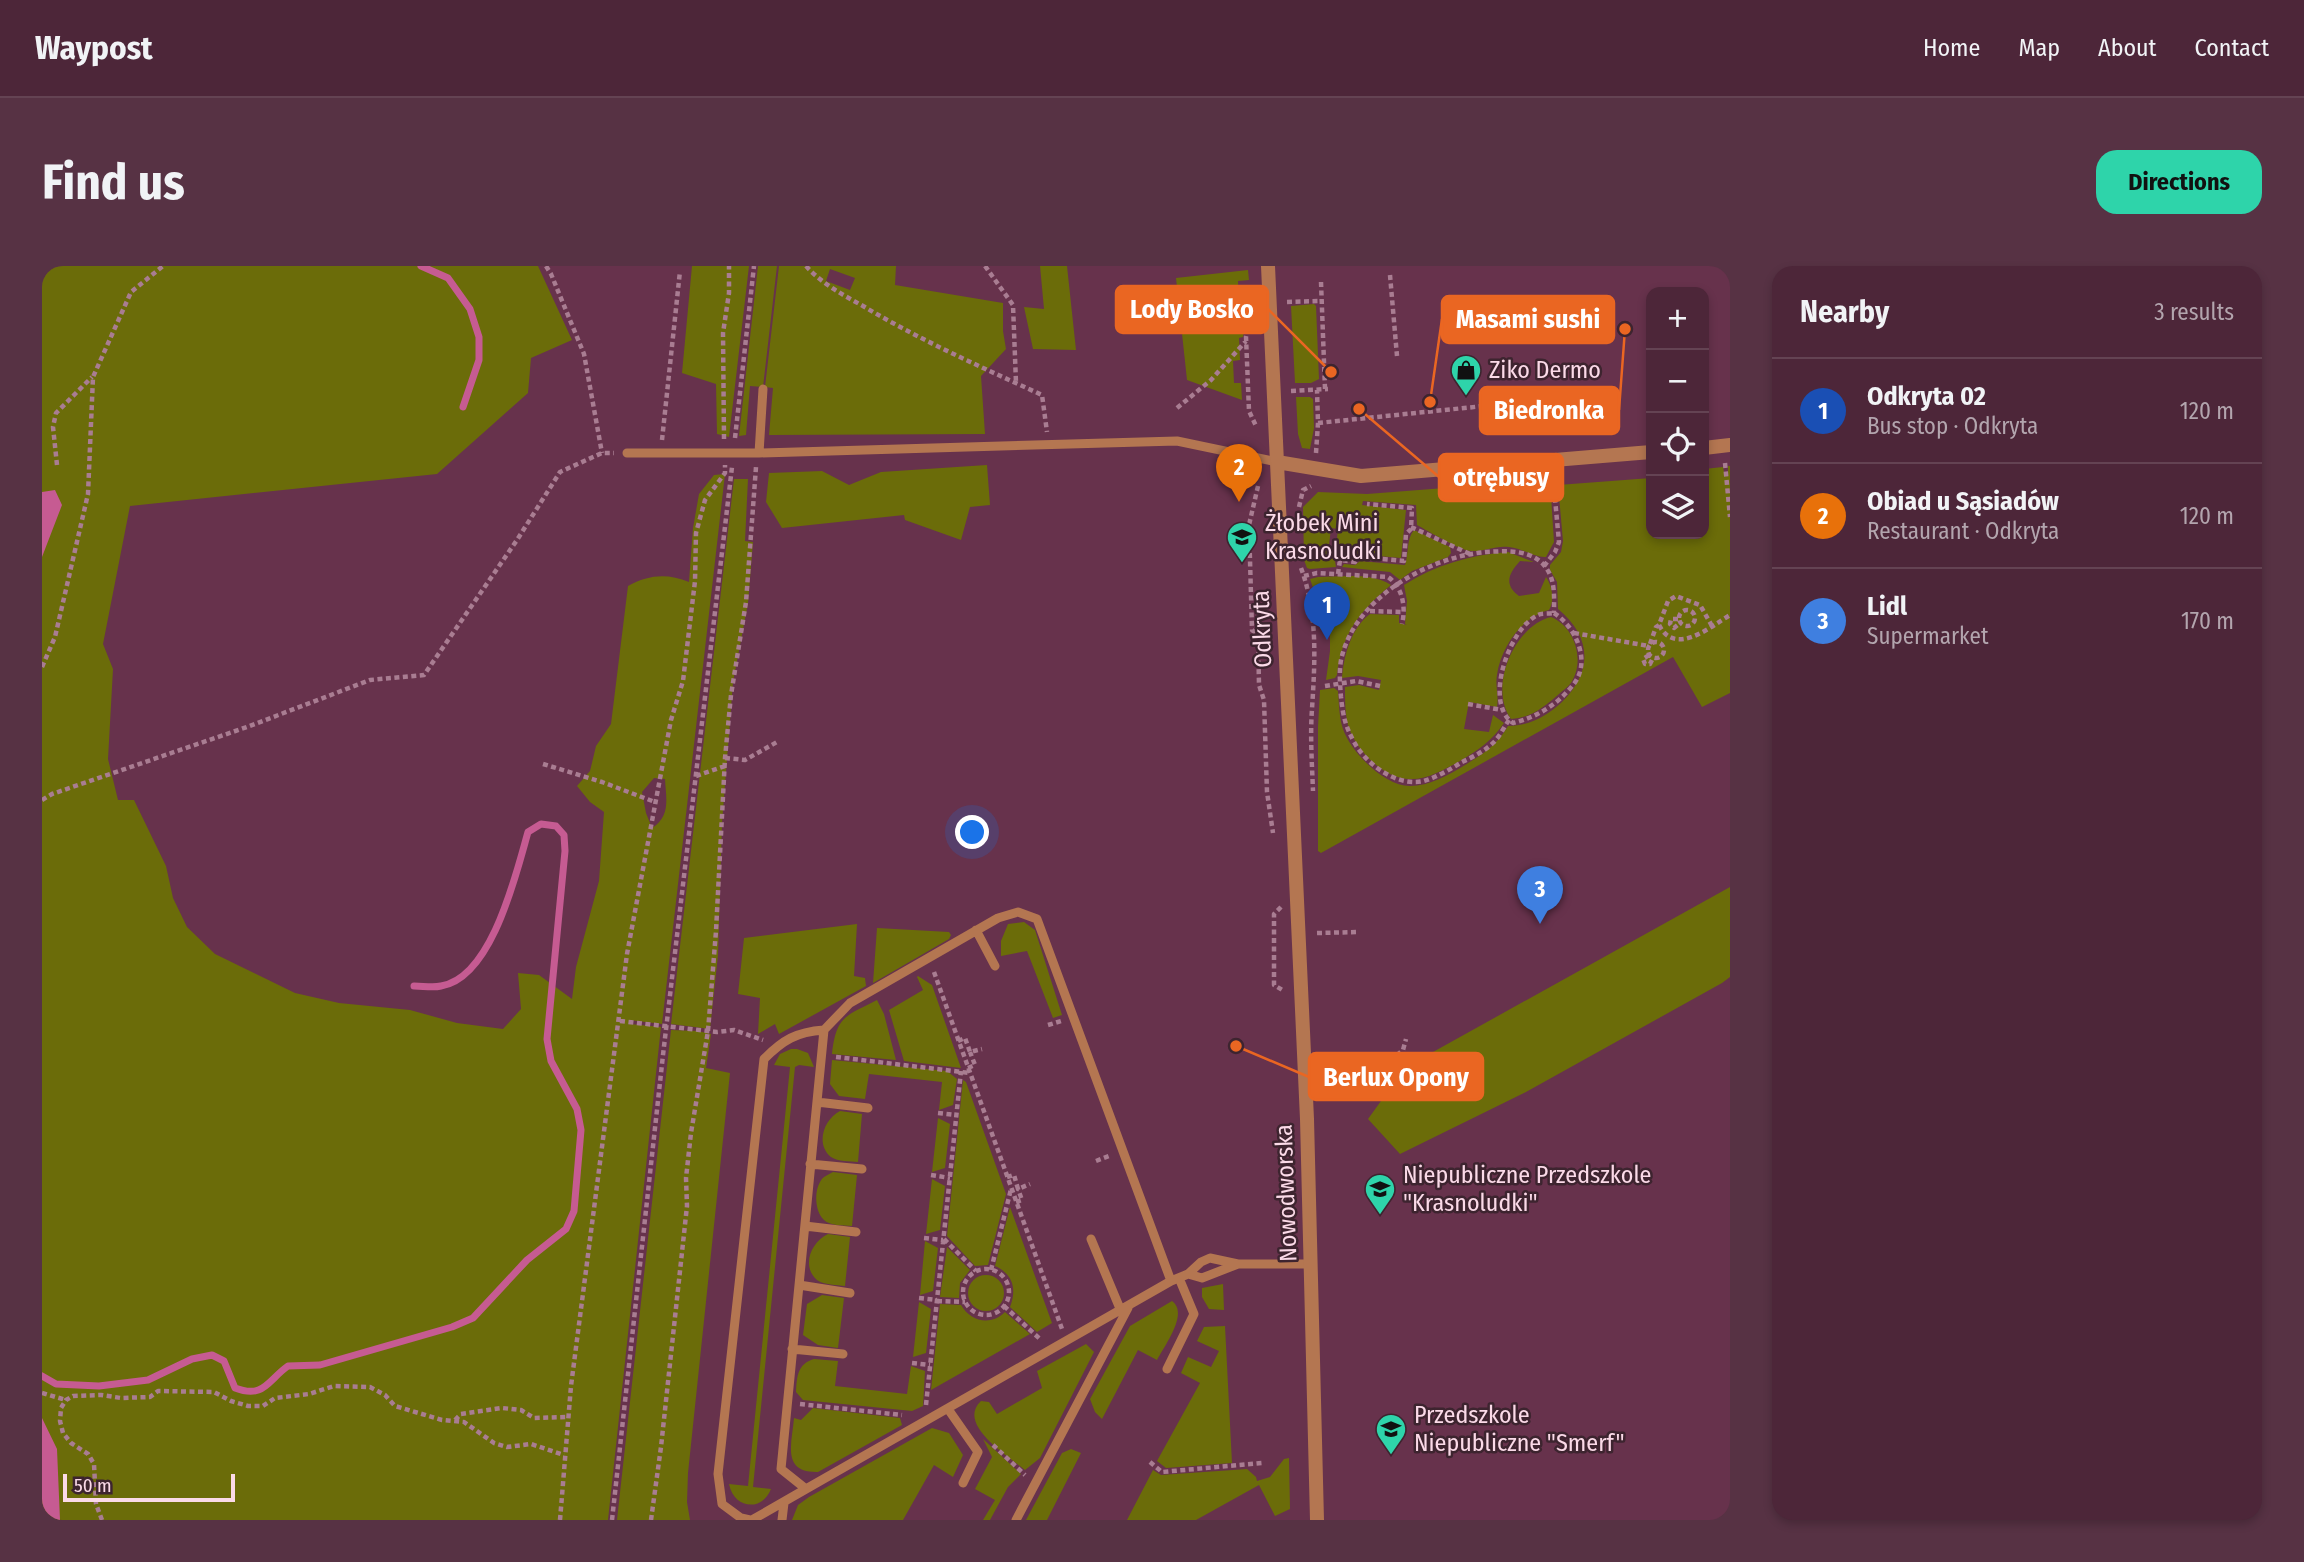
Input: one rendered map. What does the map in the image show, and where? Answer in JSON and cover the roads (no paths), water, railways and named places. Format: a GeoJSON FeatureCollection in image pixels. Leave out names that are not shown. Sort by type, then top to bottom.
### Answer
{"type":"FeatureCollection","features":[{"type":"Feature","properties":{"kind":"street","name":"Odkryta"},"geometry":{"type":"LineString","coordinates":[[1268,266],[1296,865]]}},
{"type":"Feature","properties":{"kind":"street"},"geometry":{"type":"LineString","coordinates":[[1709,447],[1730,445]]}},
{"type":"Feature","properties":{"kind":"street"},"geometry":{"type":"LineString","coordinates":[[1277,462],[1361,476],[1646,452]]}},
{"type":"Feature","properties":{"kind":"street","name":"Nowodworska"},"geometry":{"type":"LineString","coordinates":[[1296,865],[1311,1264],[1317,1520]]}},
{"type":"Feature","properties":{"kind":"lane"},"geometry":{"type":"LineString","coordinates":[[759,453],[763,388]]}},
{"type":"Feature","properties":{"kind":"lane"},"geometry":{"type":"LineString","coordinates":[[627,453],[729,454],[1177,441],[1277,462]]}},
{"type":"Feature","properties":{"kind":"lane"},"geometry":{"type":"LineString","coordinates":[[806,1489],[781,1469],[824,1030],[850,1003],[998,918],[1018,912],[1037,919],[1194,1314],[1167,1369]]}},
{"type":"Feature","properties":{"kind":"lane"},"geometry":{"type":"LineString","coordinates":[[976,930],[996,966]]}},
{"type":"Feature","properties":{"kind":"lane"},"geometry":{"type":"LineString","coordinates":[[824,1030],[804,1032],[778,1046],[764,1059],[718,1474],[722,1504],[746,1520],[784,1503],[1179,1278],[1200,1262],[1210,1258],[1238,1264],[1311,1264]]}},
{"type":"Feature","properties":{"kind":"lane"},"geometry":{"type":"LineString","coordinates":[[817,1102],[868,1108]]}},
{"type":"Feature","properties":{"kind":"lane"},"geometry":{"type":"LineString","coordinates":[[810,1164],[862,1169]]}},
{"type":"Feature","properties":{"kind":"lane"},"geometry":{"type":"LineString","coordinates":[[804,1226],[856,1232]]}},
{"type":"Feature","properties":{"kind":"lane"},"geometry":{"type":"LineString","coordinates":[[1091,1239],[1124,1309]]}},
{"type":"Feature","properties":{"kind":"lane"},"geometry":{"type":"LineString","coordinates":[[1179,1278],[1202,1278],[1238,1264]]}},
{"type":"Feature","properties":{"kind":"lane"},"geometry":{"type":"LineString","coordinates":[[799,1285],[849,1293]]}},
{"type":"Feature","properties":{"kind":"lane"},"geometry":{"type":"LineString","coordinates":[[1016,1520],[1124,1309]]}},
{"type":"Feature","properties":{"kind":"lane"},"geometry":{"type":"LineString","coordinates":[[792,1349],[843,1354]]}},
{"type":"Feature","properties":{"kind":"lane"},"geometry":{"type":"LineString","coordinates":[[948,1409],[978,1452],[963,1483]]}},
{"type":"Feature","properties":{"kind":"lane"},"geometry":{"type":"LineString","coordinates":[[782,1520],[784,1503]]}},
{"type":"Feature","properties":{"kind":"waterway"},"geometry":{"type":"LineString","coordinates":[[421,266],[448,278],[470,309],[479,337],[479,360],[463,407]]}},
{"type":"Feature","properties":{"kind":"waterway"},"geometry":{"type":"LineString","coordinates":[[42,1376],[56,1384],[99,1386],[148,1380],[192,1359],[212,1355],[224,1361],[235,1388],[245,1391],[259,1390],[288,1366],[320,1365],[452,1327],[473,1318],[527,1260],[566,1229],[574,1211],[581,1130],[577,1109],[551,1061],[547,1039],[565,851],[564,835],[556,826],[541,824],[528,832],[517,873],[499,922],[488,945],[474,964],[459,979],[441,986],[414,986]]}},
{"type":"Feature","properties":{"kind":"place","name":"Biedronka"},"geometry":{"type":"Point","coordinates":[1625,329]}},
{"type":"Feature","properties":{"kind":"place","name":"Lody Bosko"},"geometry":{"type":"Point","coordinates":[1331,372]}},
{"type":"Feature","properties":{"kind":"place","name":"Ziko Dermo"},"geometry":{"type":"Point","coordinates":[1466,397]}},
{"type":"Feature","properties":{"kind":"place","name":"Masami sushi"},"geometry":{"type":"Point","coordinates":[1430,402]}},
{"type":"Feature","properties":{"kind":"place","name":"otrębusy"},"geometry":{"type":"Point","coordinates":[1359,409]}},
{"type":"Feature","properties":{"kind":"place","name":"Obiad u Sąsiadów"},"geometry":{"type":"Point","coordinates":[1239,502]}},
{"type":"Feature","properties":{"kind":"place","name":"Żłobek Mini Krasnoludki"},"geometry":{"type":"Point","coordinates":[1242,564]}},
{"type":"Feature","properties":{"kind":"place","name":"Odkryta 02"},"geometry":{"type":"Point","coordinates":[1327,640]}},
{"type":"Feature","properties":{"kind":"place","name":"Lidl"},"geometry":{"type":"Point","coordinates":[1540,924]}},
{"type":"Feature","properties":{"kind":"place","name":"Berlux Opony"},"geometry":{"type":"Point","coordinates":[1236,1046]}},
{"type":"Feature","properties":{"kind":"place","name":"Niepubliczne Przedszkole \"Krasnoludki\""},"geometry":{"type":"Point","coordinates":[1380,1216]}},
{"type":"Feature","properties":{"kind":"place","name":"Przedszkole Niepubliczne \"Smerf\""},"geometry":{"type":"Point","coordinates":[1391,1456]}}]}
